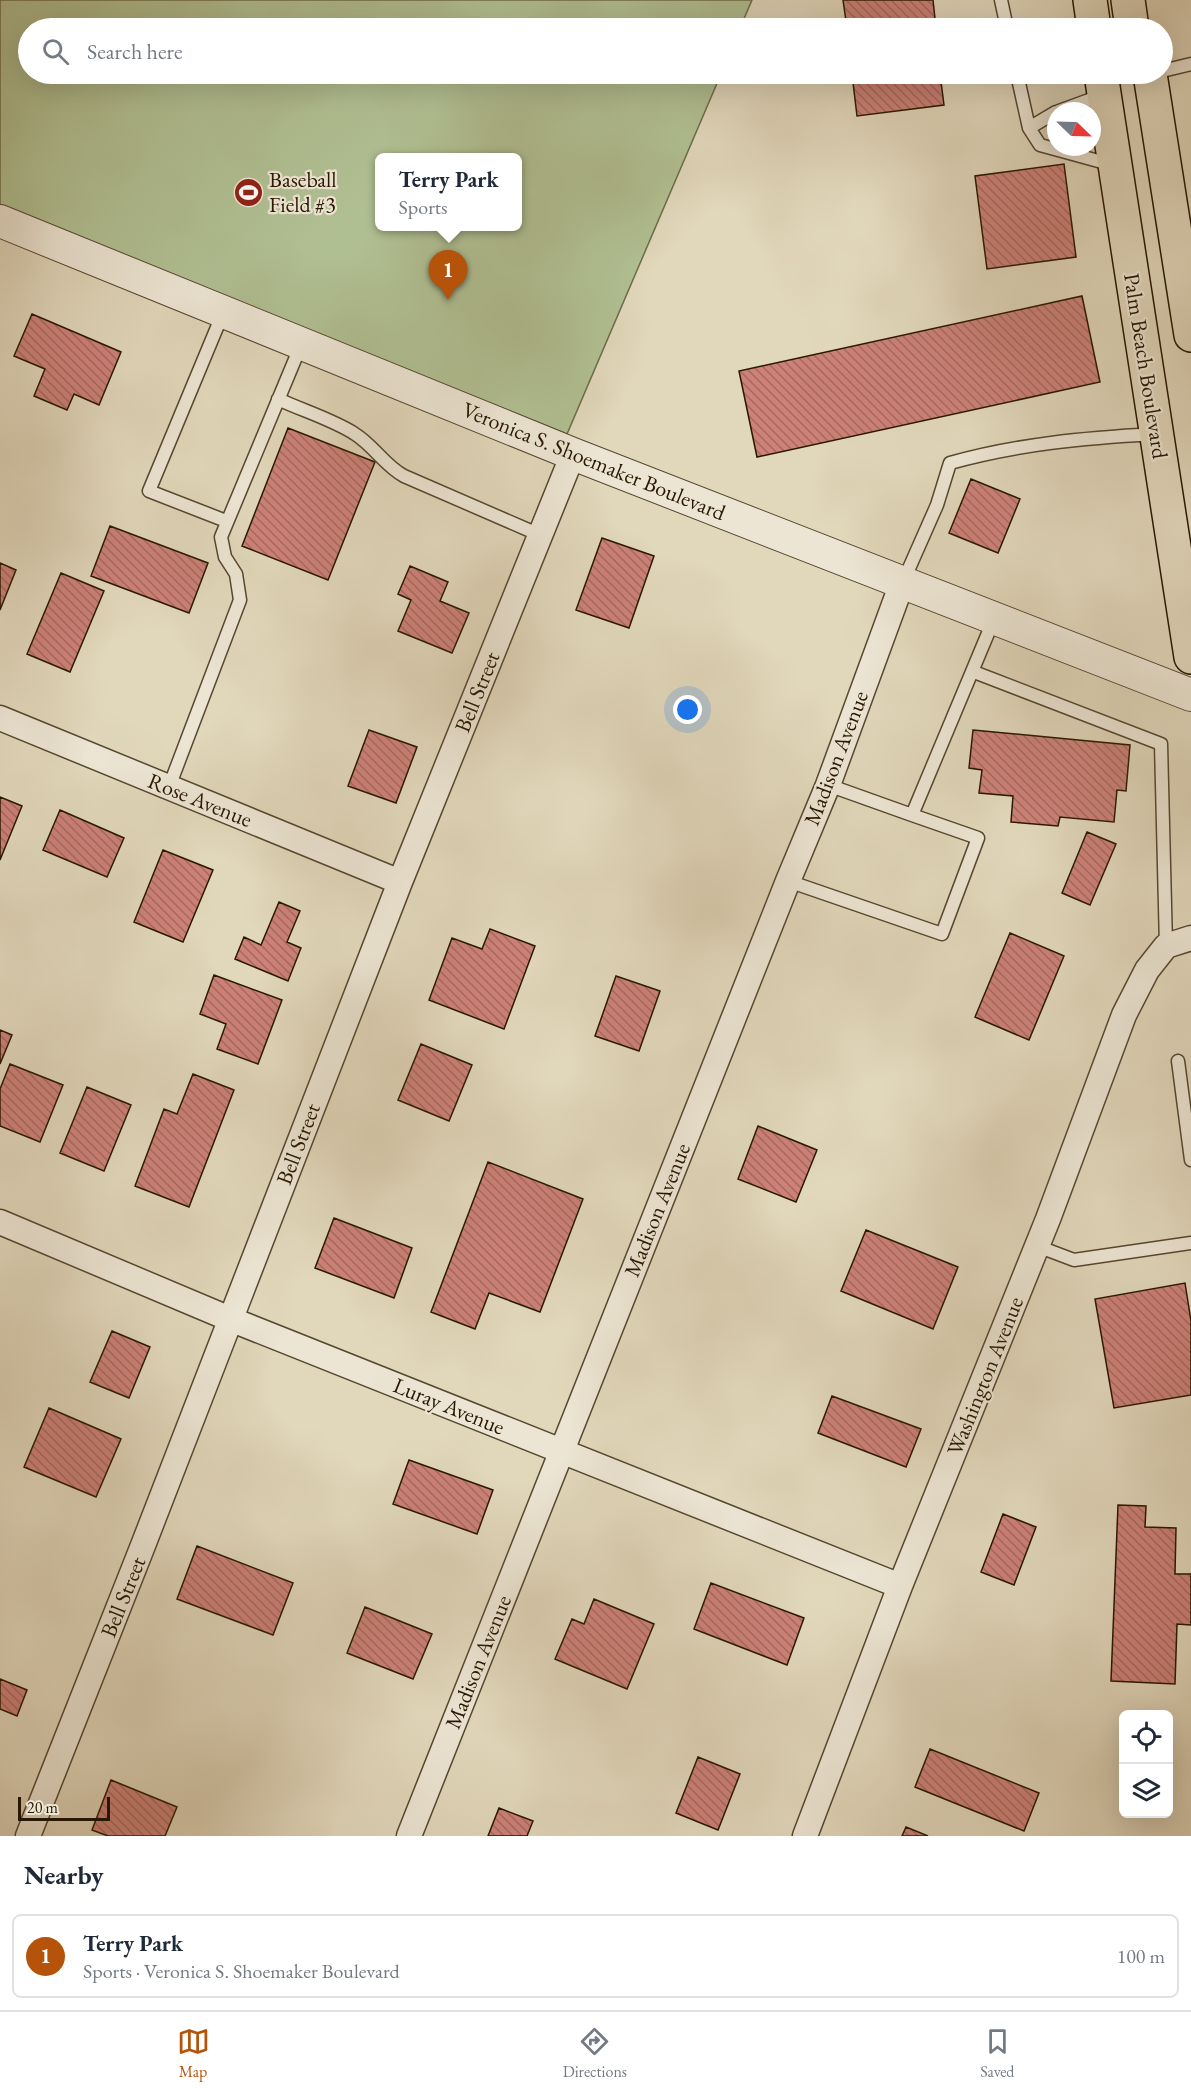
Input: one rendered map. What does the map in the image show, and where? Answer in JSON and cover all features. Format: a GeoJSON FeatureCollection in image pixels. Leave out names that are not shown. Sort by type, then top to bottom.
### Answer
{"type":"FeatureCollection","features":[{"type":"Feature","properties":{"kind":"main road"},"geometry":{"type":"LineString","coordinates":[[1090,0],[1093,18]]}},
{"type":"Feature","properties":{"kind":"main road"},"geometry":{"type":"LineString","coordinates":[[1128,0],[1131,18]]}},
{"type":"Feature","properties":{"kind":"main road"},"geometry":{"type":"LineString","coordinates":[[1139,0],[1142,18]]}},
{"type":"Feature","properties":{"kind":"main road","name":"Palm Beach Boulevard"},"geometry":{"type":"LineString","coordinates":[[1103,84],[1191,657]]}},
{"type":"Feature","properties":{"kind":"main road"},"geometry":{"type":"LineString","coordinates":[[1142,84],[1158,120]]}},
{"type":"Feature","properties":{"kind":"main road"},"geometry":{"type":"LineString","coordinates":[[1153,84],[1191,335]]}},
{"type":"Feature","properties":{"kind":"street","name":"Veronica S. Shoemaker Boulevard"},"geometry":{"type":"LineString","coordinates":[[0,221],[573,454],[1191,695]]}},
{"type":"Feature","properties":{"kind":"street","name":"Bell Street"},"geometry":{"type":"LineString","coordinates":[[28,1836],[400,882],[573,454]]}},
{"type":"Feature","properties":{"kind":"street","name":"Madison Avenue"},"geometry":{"type":"LineString","coordinates":[[409,1836],[828,785],[902,583]]}},
{"type":"Feature","properties":{"kind":"street","name":"Rose Avenue"},"geometry":{"type":"LineString","coordinates":[[0,718],[400,882]]}},
{"type":"Feature","properties":{"kind":"street"},"geometry":{"type":"LineString","coordinates":[[1166,946],[1191,938]]}},
{"type":"Feature","properties":{"kind":"street","name":"Washington Avenue"},"geometry":{"type":"LineString","coordinates":[[805,1836],[900,1586],[1037,1246],[1124,1015],[1147,970],[1166,946]]}},
{"type":"Feature","properties":{"kind":"street","name":"Luray Avenue"},"geometry":{"type":"LineString","coordinates":[[0,1222],[230,1319],[900,1586]]}},
{"type":"Feature","properties":{"kind":"lane"},"geometry":{"type":"LineString","coordinates":[[1001,0],[1005,18]]}},
{"type":"Feature","properties":{"kind":"lane"},"geometry":{"type":"LineString","coordinates":[[1173,68],[1191,64]]}},
{"type":"Feature","properties":{"kind":"lane"},"geometry":{"type":"LineString","coordinates":[[1019,84],[1029,128],[1040,146],[1115,165]]}},
{"type":"Feature","properties":{"kind":"lane"},"geometry":{"type":"LineString","coordinates":[[1073,102],[1103,84]]}},
{"type":"Feature","properties":{"kind":"lane"},"geometry":{"type":"LineString","coordinates":[[1029,128],[1047,118]]}},
{"type":"Feature","properties":{"kind":"lane"},"geometry":{"type":"LineString","coordinates":[[223,312],[149,491],[226,521]]}},
{"type":"Feature","properties":{"kind":"lane"},"geometry":{"type":"LineString","coordinates":[[169,787],[240,600],[236,574],[225,558],[221,537],[302,344]]}},
{"type":"Feature","properties":{"kind":"lane"},"geometry":{"type":"LineString","coordinates":[[278,399],[353,432],[404,477],[540,535]]}},
{"type":"Feature","properties":{"kind":"lane"},"geometry":{"type":"LineString","coordinates":[[902,583],[937,505],[950,463],[990,452],[1087,437],[1156,434]]}},
{"type":"Feature","properties":{"kind":"lane"},"geometry":{"type":"LineString","coordinates":[[912,815],[974,672],[994,619]]}},
{"type":"Feature","properties":{"kind":"lane"},"geometry":{"type":"LineString","coordinates":[[974,672],[1161,744],[1166,946]]}},
{"type":"Feature","properties":{"kind":"lane"},"geometry":{"type":"LineString","coordinates":[[788,881],[942,934],[978,838],[828,785]]}},
{"type":"Feature","properties":{"kind":"lane"},"geometry":{"type":"LineString","coordinates":[[1178,1062],[1191,1160]]}},
{"type":"Feature","properties":{"kind":"lane"},"geometry":{"type":"LineString","coordinates":[[1037,1246],[1074,1260],[1191,1244]]}},
{"type":"Feature","properties":{"kind":"green space"},"geometry":{"type":"Polygon","coordinates":[[[0,0],[752,0],[744,18],[18,18],[18,84],[717,84],[567,434],[0,205],[0,0]]]}},
{"type":"Feature","properties":{"kind":"building"},"geometry":{"type":"Polygon","coordinates":[[[843,0],[933,0],[935,18],[846,18],[843,0]]]}},
{"type":"Feature","properties":{"kind":"building"},"geometry":{"type":"Polygon","coordinates":[[[853,84],[941,84],[944,105],[857,116],[853,84]]]}},
{"type":"Feature","properties":{"kind":"building"},"geometry":{"type":"Polygon","coordinates":[[[1064,164],[1076,257],[987,269],[975,176],[1064,164]]]}},
{"type":"Feature","properties":{"kind":"building"},"geometry":{"type":"Polygon","coordinates":[[[1082,296],[1100,382],[757,457],[739,371],[1082,296]]]}},
{"type":"Feature","properties":{"kind":"building"},"geometry":{"type":"Polygon","coordinates":[[[32,314],[121,352],[99,405],[74,394],[67,410],[34,396],[45,369],[14,356],[32,314]]]}},
{"type":"Feature","properties":{"kind":"building"},"geometry":{"type":"Polygon","coordinates":[[[288,428],[375,462],[328,580],[242,546],[288,428]]]}},
{"type":"Feature","properties":{"kind":"building"},"geometry":{"type":"Polygon","coordinates":[[[971,479],[1020,499],[998,553],[949,533],[971,479]]]}},
{"type":"Feature","properties":{"kind":"building"},"geometry":{"type":"Polygon","coordinates":[[[110,526],[208,563],[189,613],[91,576],[110,526]]]}},
{"type":"Feature","properties":{"kind":"building"},"geometry":{"type":"Polygon","coordinates":[[[602,538],[654,556],[629,628],[576,610],[602,538]]]}},
{"type":"Feature","properties":{"kind":"building"},"geometry":{"type":"Polygon","coordinates":[[[0,563],[16,570],[0,610],[0,563]]]}},
{"type":"Feature","properties":{"kind":"building"},"geometry":{"type":"Polygon","coordinates":[[[410,566],[448,582],[440,601],[469,613],[452,653],[398,631],[411,600],[398,594],[410,566]]]}},
{"type":"Feature","properties":{"kind":"building"},"geometry":{"type":"Polygon","coordinates":[[[61,573],[104,591],[70,672],[27,654],[61,573]]]}},
{"type":"Feature","properties":{"kind":"building"},"geometry":{"type":"Polygon","coordinates":[[[369,730],[417,747],[396,803],[348,786],[369,730]]]}},
{"type":"Feature","properties":{"kind":"building"},"geometry":{"type":"Polygon","coordinates":[[[973,730],[1130,745],[1126,791],[1117,790],[1114,822],[1060,817],[1058,826],[1011,822],[1013,796],[979,793],[982,770],[969,768],[973,730]]]}},
{"type":"Feature","properties":{"kind":"building"},"geometry":{"type":"Polygon","coordinates":[[[0,797],[22,806],[0,860],[0,797]]]}},
{"type":"Feature","properties":{"kind":"building"},"geometry":{"type":"Polygon","coordinates":[[[60,810],[124,838],[107,877],[43,850],[60,810]]]}},
{"type":"Feature","properties":{"kind":"building"},"geometry":{"type":"Polygon","coordinates":[[[1087,832],[1116,844],[1090,905],[1062,893],[1087,832]]]}},
{"type":"Feature","properties":{"kind":"building"},"geometry":{"type":"Polygon","coordinates":[[[163,850],[213,870],[183,942],[134,922],[163,850]]]}},
{"type":"Feature","properties":{"kind":"building"},"geometry":{"type":"Polygon","coordinates":[[[279,902],[300,911],[287,942],[301,948],[288,981],[235,959],[244,937],[261,945],[279,902]]]}},
{"type":"Feature","properties":{"kind":"building"},"geometry":{"type":"Polygon","coordinates":[[[490,929],[535,946],[504,1029],[429,1000],[452,938],[482,949],[490,929]]]}},
{"type":"Feature","properties":{"kind":"building"},"geometry":{"type":"Polygon","coordinates":[[[1010,933],[1064,956],[1029,1040],[975,1017],[1010,933]]]}},
{"type":"Feature","properties":{"kind":"building"},"geometry":{"type":"Polygon","coordinates":[[[214,975],[282,1000],[258,1064],[217,1049],[226,1024],[200,1014],[214,975]]]}},
{"type":"Feature","properties":{"kind":"building"},"geometry":{"type":"Polygon","coordinates":[[[616,976],[660,991],[639,1051],[595,1036],[616,976]]]}},
{"type":"Feature","properties":{"kind":"building"},"geometry":{"type":"Polygon","coordinates":[[[0,1030],[12,1035],[0,1064],[0,1030]]]}},
{"type":"Feature","properties":{"kind":"building"},"geometry":{"type":"Polygon","coordinates":[[[421,1044],[472,1065],[449,1121],[398,1100],[421,1044]]]}},
{"type":"Feature","properties":{"kind":"building"},"geometry":{"type":"Polygon","coordinates":[[[10,1064],[63,1085],[40,1142],[0,1126],[0,1089],[10,1064]]]}},
{"type":"Feature","properties":{"kind":"building"},"geometry":{"type":"Polygon","coordinates":[[[193,1074],[234,1090],[189,1207],[135,1186],[164,1109],[177,1114],[193,1074]]]}},
{"type":"Feature","properties":{"kind":"building"},"geometry":{"type":"Polygon","coordinates":[[[87,1087],[131,1105],[104,1171],[60,1153],[87,1087]]]}},
{"type":"Feature","properties":{"kind":"building"},"geometry":{"type":"Polygon","coordinates":[[[758,1126],[817,1150],[796,1202],[738,1179],[758,1126]]]}},
{"type":"Feature","properties":{"kind":"building"},"geometry":{"type":"Polygon","coordinates":[[[488,1162],[583,1199],[540,1312],[489,1293],[475,1329],[431,1312],[488,1162]]]}},
{"type":"Feature","properties":{"kind":"building"},"geometry":{"type":"Polygon","coordinates":[[[334,1218],[412,1248],[394,1298],[315,1268],[334,1218]]]}},
{"type":"Feature","properties":{"kind":"building"},"geometry":{"type":"Polygon","coordinates":[[[866,1230],[958,1267],[933,1329],[841,1291],[866,1230]]]}},
{"type":"Feature","properties":{"kind":"building"},"geometry":{"type":"Polygon","coordinates":[[[1185,1283],[1191,1321],[1191,1395],[1114,1408],[1095,1299],[1185,1283]]]}},
{"type":"Feature","properties":{"kind":"building"},"geometry":{"type":"Polygon","coordinates":[[[112,1331],[150,1347],[129,1398],[90,1382],[112,1331]]]}},
{"type":"Feature","properties":{"kind":"building"},"geometry":{"type":"Polygon","coordinates":[[[832,1396],[921,1429],[906,1467],[818,1433],[832,1396]]]}},
{"type":"Feature","properties":{"kind":"building"},"geometry":{"type":"Polygon","coordinates":[[[49,1408],[121,1439],[96,1497],[24,1467],[49,1408]]]}},
{"type":"Feature","properties":{"kind":"building"},"geometry":{"type":"Polygon","coordinates":[[[409,1460],[493,1490],[477,1534],[393,1504],[409,1460]]]}},
{"type":"Feature","properties":{"kind":"building"},"geometry":{"type":"Polygon","coordinates":[[[1118,1505],[1146,1506],[1145,1527],[1176,1528],[1175,1574],[1191,1574],[1191,1625],[1177,1624],[1175,1684],[1111,1681],[1118,1505]]]}},
{"type":"Feature","properties":{"kind":"building"},"geometry":{"type":"Polygon","coordinates":[[[1003,1514],[1036,1527],[1014,1585],[981,1572],[1003,1514]]]}},
{"type":"Feature","properties":{"kind":"building"},"geometry":{"type":"Polygon","coordinates":[[[197,1546],[293,1583],[273,1635],[177,1599],[197,1546]]]}},
{"type":"Feature","properties":{"kind":"building"},"geometry":{"type":"Polygon","coordinates":[[[711,1583],[804,1618],[787,1665],[694,1629],[711,1583]]]}},
{"type":"Feature","properties":{"kind":"building"},"geometry":{"type":"Polygon","coordinates":[[[594,1599],[654,1624],[627,1689],[555,1659],[572,1619],[584,1624],[594,1599]]]}},
{"type":"Feature","properties":{"kind":"building"},"geometry":{"type":"Polygon","coordinates":[[[365,1607],[432,1634],[413,1679],[347,1653],[365,1607]]]}},
{"type":"Feature","properties":{"kind":"building"},"geometry":{"type":"Polygon","coordinates":[[[0,1679],[27,1690],[17,1716],[0,1709],[0,1679]]]}},
{"type":"Feature","properties":{"kind":"building"},"geometry":{"type":"Polygon","coordinates":[[[930,1749],[1039,1793],[1024,1831],[915,1787],[930,1749]]]}},
{"type":"Feature","properties":{"kind":"building"},"geometry":{"type":"Polygon","coordinates":[[[698,1757],[740,1774],[718,1830],[676,1813],[698,1757]]]}},
{"type":"Feature","properties":{"kind":"building"},"geometry":{"type":"Polygon","coordinates":[[[111,1780],[177,1807],[165,1836],[108,1836],[92,1830],[111,1780]]]}},
{"type":"Feature","properties":{"kind":"building"},"geometry":{"type":"Polygon","coordinates":[[[499,1808],[533,1821],[527,1836],[488,1836],[499,1808]]]}},
{"type":"Feature","properties":{"kind":"building"},"geometry":{"type":"Polygon","coordinates":[[[906,1827],[928,1836],[902,1836],[906,1827]]]}},
{"type":"Feature","properties":{"kind":"place","name":"Baseball Field #3"},"geometry":{"type":"Point","coordinates":[248,192]}},
{"type":"Feature","properties":{"kind":"place","name":"Terry Park"},"geometry":{"type":"Point","coordinates":[448,300]}}]}
